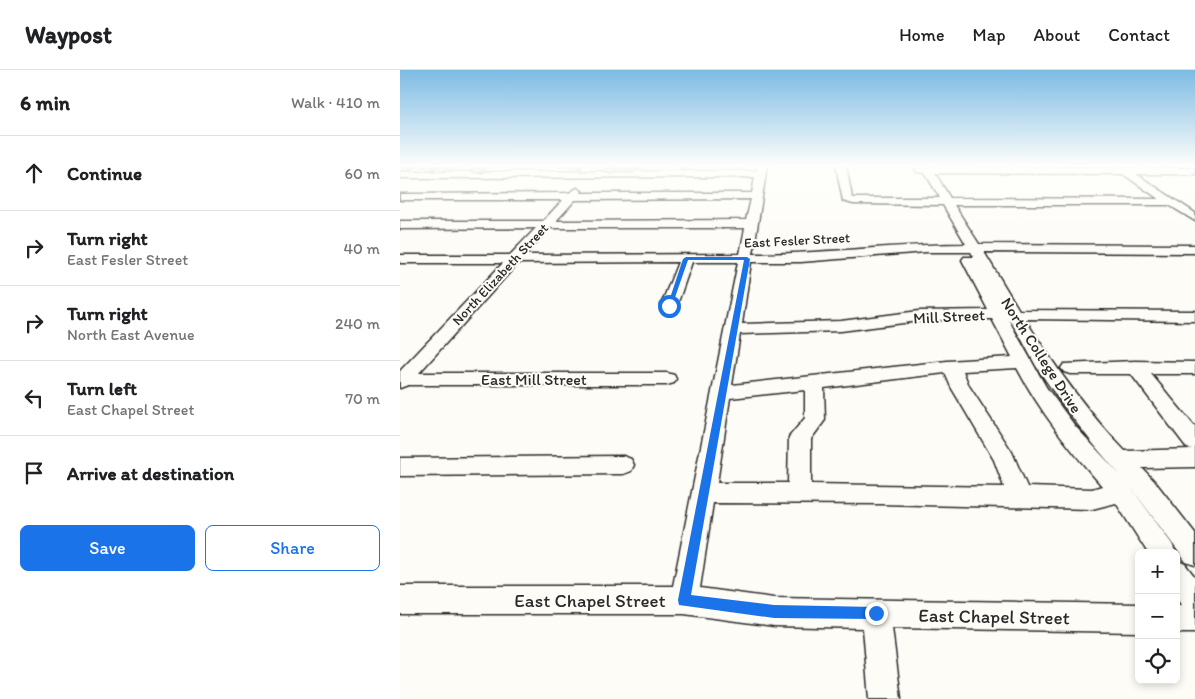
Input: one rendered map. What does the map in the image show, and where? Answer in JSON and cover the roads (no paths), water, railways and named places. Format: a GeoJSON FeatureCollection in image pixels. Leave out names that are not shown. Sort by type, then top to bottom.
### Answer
{"type":"FeatureCollection","features":[{"type":"Feature","properties":{"kind":"street"},"geometry":{"type":"LineString","coordinates":[[847,195],[848,200],[1172,202]]}},
{"type":"Feature","properties":{"kind":"street","name":"North College Drive"},"geometry":{"type":"LineString","coordinates":[[939,195],[1006,314],[1074,407],[1148,490],[1195,553]]}},
{"type":"Feature","properties":{"kind":"street"},"geometry":{"type":"LineString","coordinates":[[1162,195],[1195,218]]}},
{"type":"Feature","properties":{"kind":"street","name":"North Elizabeth Street"},"geometry":{"type":"LineString","coordinates":[[401,380],[572,196]]}},
{"type":"Feature","properties":{"kind":"street"},"geometry":{"type":"LineString","coordinates":[[400,197],[756,196],[747,259],[684,600]]}},
{"type":"Feature","properties":{"kind":"street"},"geometry":{"type":"LineString","coordinates":[[408,207],[424,197]]}},
{"type":"Feature","properties":{"kind":"street"},"geometry":{"type":"LineString","coordinates":[[400,225],[752,224]]}},
{"type":"Feature","properties":{"kind":"street","name":"East Fesler Street"},"geometry":{"type":"LineString","coordinates":[[400,259],[801,258],[892,250],[969,247],[1195,249]]}},
{"type":"Feature","properties":{"kind":"street"},"geometry":{"type":"LineString","coordinates":[[669,306],[686,259]]}},
{"type":"Feature","properties":{"kind":"street","name":"North College Drive"},"geometry":{"type":"LineString","coordinates":[[1006,314],[1022,362],[1038,390],[1068,432],[1120,492],[1160,549]]}},
{"type":"Feature","properties":{"kind":"street","name":"Mill Street"},"geometry":{"type":"LineString","coordinates":[[734,329],[841,326],[919,316],[1006,314],[1195,316]]}},
{"type":"Feature","properties":{"kind":"street"},"geometry":{"type":"LineString","coordinates":[[722,392],[815,384],[952,367],[1022,362]]}},
{"type":"Feature","properties":{"kind":"street"},"geometry":{"type":"LineString","coordinates":[[952,367],[960,388],[982,426],[1004,458],[1019,497]]}},
{"type":"Feature","properties":{"kind":"street"},"geometry":{"type":"LineString","coordinates":[[1135,367],[1195,442]]}},
{"type":"Feature","properties":{"kind":"street"},"geometry":{"type":"LineString","coordinates":[[1070,368],[1195,368]]}},
{"type":"Feature","properties":{"kind":"street","name":"East Mill Street"},"geometry":{"type":"LineString","coordinates":[[401,380],[667,379]]}},
{"type":"Feature","properties":{"kind":"street"},"geometry":{"type":"LineString","coordinates":[[799,494],[800,437],[816,420],[815,384]]}},
{"type":"Feature","properties":{"kind":"street"},"geometry":{"type":"LineString","coordinates":[[1120,460],[1195,458]]}},
{"type":"Feature","properties":{"kind":"street"},"geometry":{"type":"LineString","coordinates":[[400,467],[623,465]]}},
{"type":"Feature","properties":{"kind":"street"},"geometry":{"type":"LineString","coordinates":[[704,493],[1092,499],[1120,492]]}},
{"type":"Feature","properties":{"kind":"street"},"geometry":{"type":"LineString","coordinates":[[1180,578],[1195,601]]}},
{"type":"Feature","properties":{"kind":"street","name":"East Chapel Street"},"geometry":{"type":"LineString","coordinates":[[400,600],[684,600],[774,612],[1135,618]]}},
{"type":"Feature","properties":{"kind":"street"},"geometry":{"type":"LineString","coordinates":[[876,613],[885,699]]}},
{"type":"Feature","properties":{"kind":"street"},"geometry":{"type":"LineString","coordinates":[[1180,619],[1195,619]]}}]}
